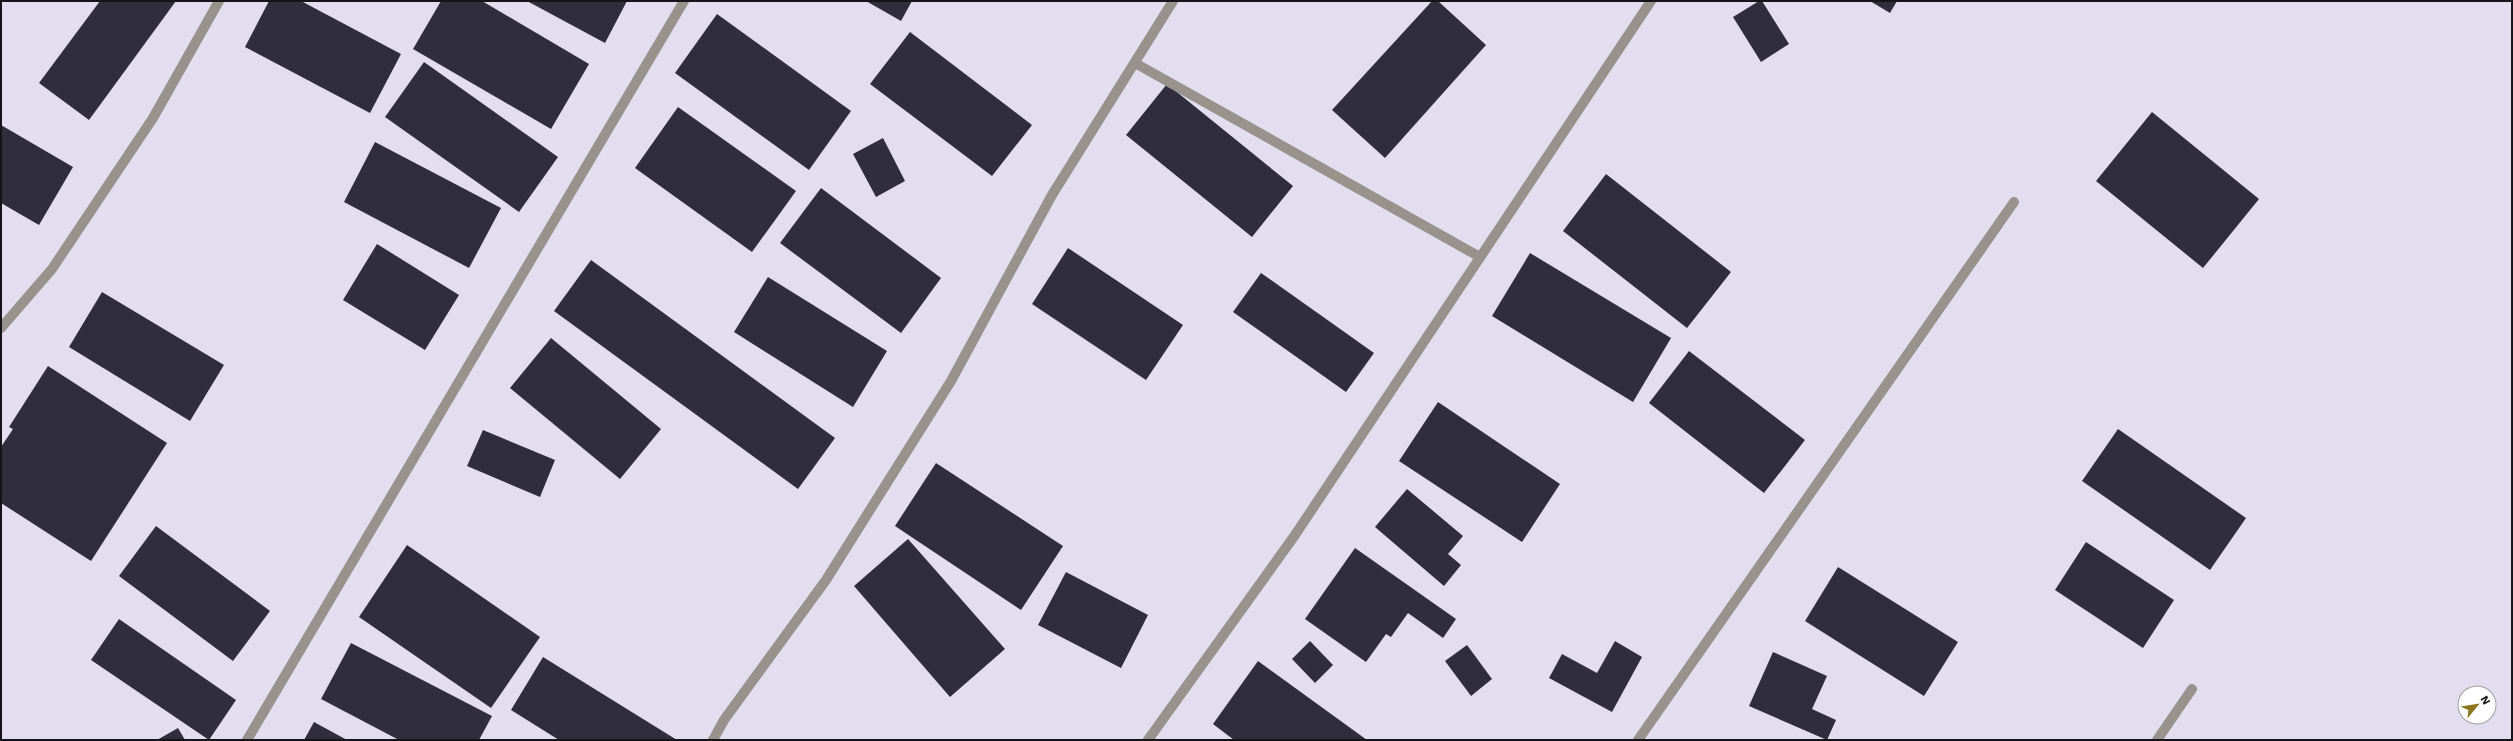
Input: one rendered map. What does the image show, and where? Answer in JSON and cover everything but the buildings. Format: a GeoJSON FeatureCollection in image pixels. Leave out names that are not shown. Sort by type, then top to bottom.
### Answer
{"type":"FeatureCollection","features":[{"type":"Feature","properties":{"kind":"street"},"geometry":{"type":"LineString","coordinates":[[1,328],[52,268],[153,118],[219,1]]}},
{"type":"Feature","properties":{"kind":"street"},"geometry":{"type":"LineString","coordinates":[[247,740],[684,1]]}},
{"type":"Feature","properties":{"kind":"street"},"geometry":{"type":"LineString","coordinates":[[713,740],[724,720],[826,580],[951,381],[1052,195],[1173,1]]}},
{"type":"Feature","properties":{"kind":"street"},"geometry":{"type":"LineString","coordinates":[[1148,740],[1295,534],[1651,1]]}},
{"type":"Feature","properties":{"kind":"street"},"geometry":{"type":"LineString","coordinates":[[1135,63],[1480,257]]}},
{"type":"Feature","properties":{"kind":"street"},"geometry":{"type":"LineString","coordinates":[[1638,740],[2014,202]]}},
{"type":"Feature","properties":{"kind":"street"},"geometry":{"type":"LineString","coordinates":[[2157,740],[2192,689]]}}]}
